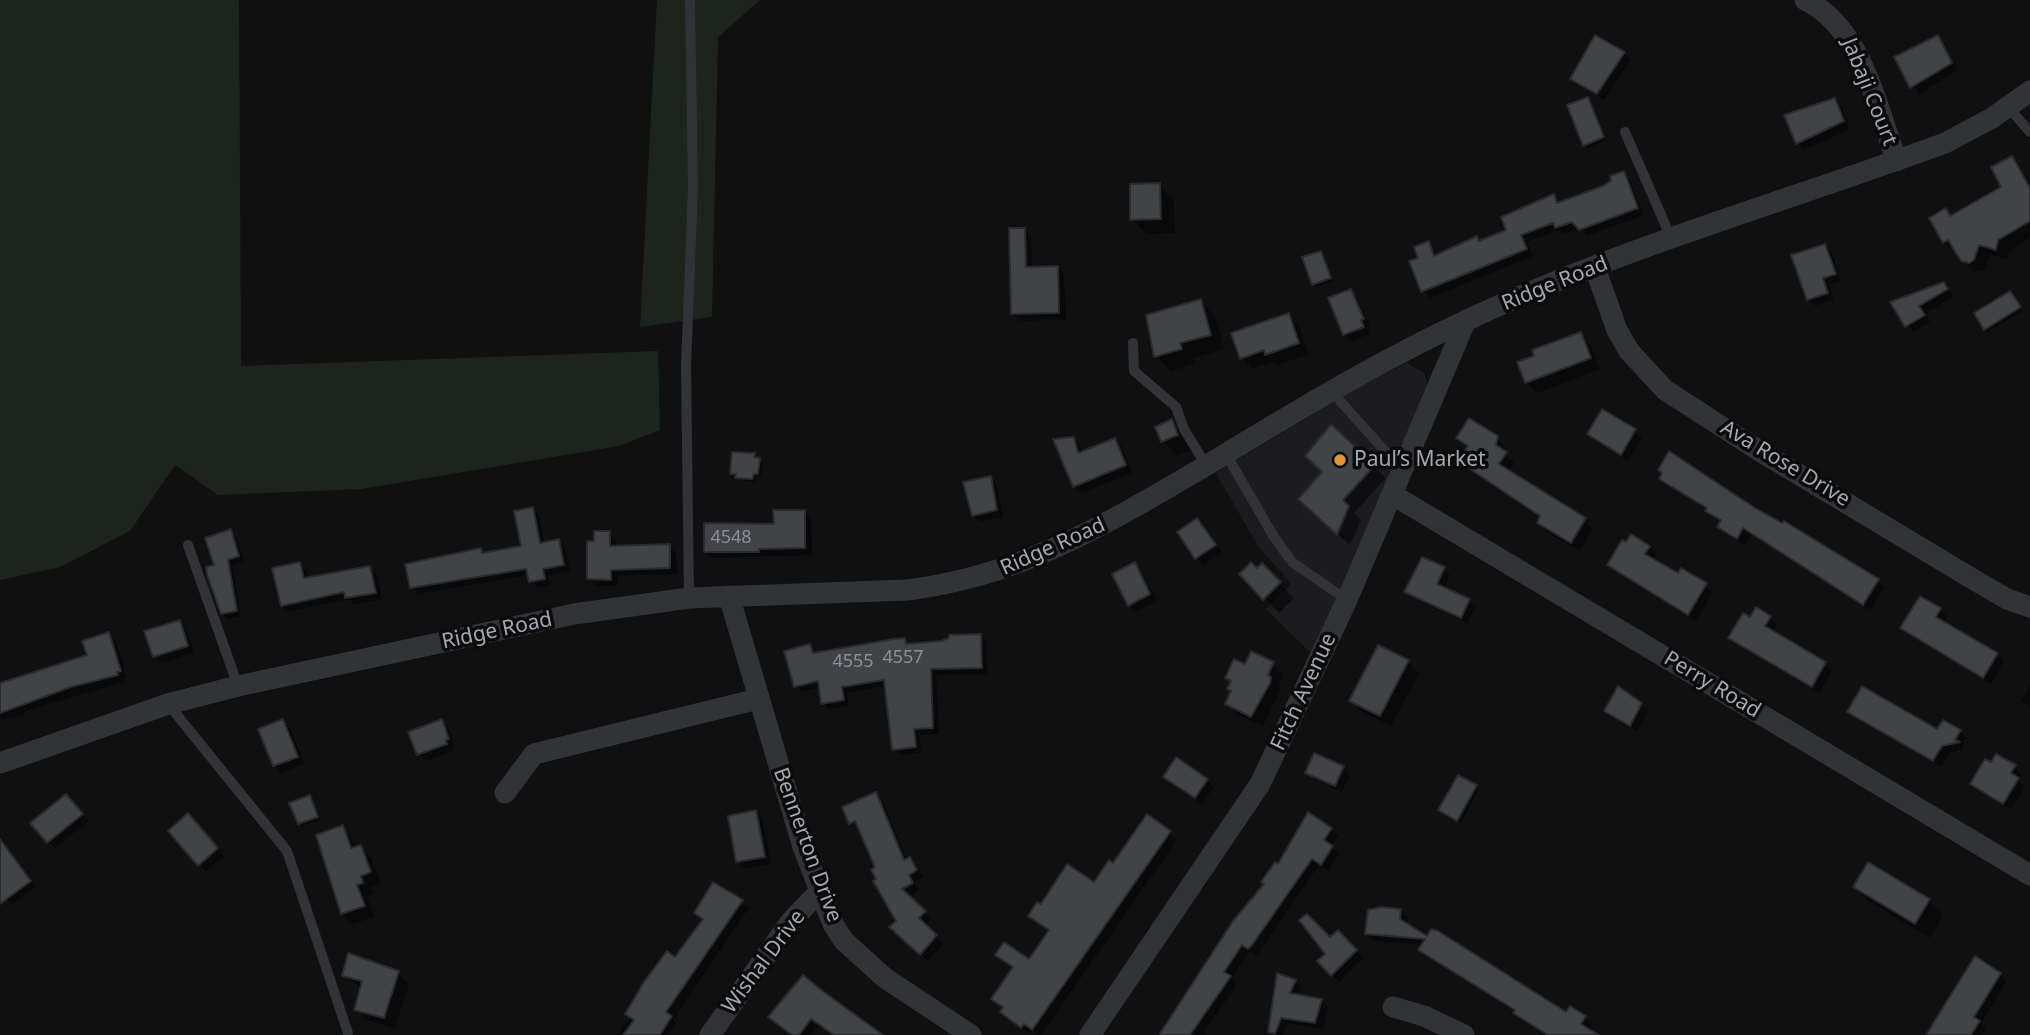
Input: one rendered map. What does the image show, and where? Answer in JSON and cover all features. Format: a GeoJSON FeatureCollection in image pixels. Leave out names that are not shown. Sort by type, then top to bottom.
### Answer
{"type":"FeatureCollection","features":[{"type":"Feature","properties":{"kind":"street","name":"Jabaji Court"},"geometry":{"type":"LineString","coordinates":[[1805,0],[1824,9],[1842,27],[1858,58],[1897,161]]}},
{"type":"Feature","properties":{"kind":"street","name":"Ridge Road"},"geometry":{"type":"LineString","coordinates":[[0,763],[168,705],[238,686],[574,614],[689,598],[894,591],[939,586],[989,575],[1073,542],[1331,391],[1466,320],[1595,268],[1897,161],[1957,137],[2009,107],[2030,91]]}},
{"type":"Feature","properties":{"kind":"street","name":"Ava Rose Drive"},"geometry":{"type":"LineString","coordinates":[[1595,268],[1617,330],[1629,351],[1665,390],[1758,450],[1966,575],[2007,599],[2030,607]]}},
{"type":"Feature","properties":{"kind":"street","name":"Fitch Avenue"},"geometry":{"type":"LineString","coordinates":[[1090,1035],[1260,784],[1347,600],[1466,320]]}},
{"type":"Feature","properties":{"kind":"street","name":"Perry Road"},"geometry":{"type":"LineString","coordinates":[[1393,495],[2030,875]]}},
{"type":"Feature","properties":{"kind":"street","name":"Bennerton Drive"},"geometry":{"type":"LineString","coordinates":[[729,596],[758,699],[820,892],[833,924],[859,956],[885,978],[971,1035]]}},
{"type":"Feature","properties":{"kind":"street"},"geometry":{"type":"LineString","coordinates":[[505,793],[534,754],[758,699]]}},
{"type":"Feature","properties":{"kind":"street","name":"Wishal Drive"},"geometry":{"type":"LineString","coordinates":[[710,1035],[791,921],[820,892]]}},
{"type":"Feature","properties":{"kind":"street"},"geometry":{"type":"LineString","coordinates":[[1393,1007],[1424,1016],[1464,1035]]}},
{"type":"Feature","properties":{"kind":"lane"},"geometry":{"type":"LineString","coordinates":[[689,598],[686,366],[693,188],[690,0]]}},
{"type":"Feature","properties":{"kind":"lane"},"geometry":{"type":"LineString","coordinates":[[2009,107],[2030,132]]}},
{"type":"Feature","properties":{"kind":"lane"},"geometry":{"type":"LineString","coordinates":[[1625,132],[1672,240]]}},
{"type":"Feature","properties":{"kind":"lane"},"geometry":{"type":"LineString","coordinates":[[1133,343],[1134,371],[1175,407],[1184,429],[1206,465]]}},
{"type":"Feature","properties":{"kind":"lane"},"geometry":{"type":"LineString","coordinates":[[1331,391],[1403,471]]}},
{"type":"Feature","properties":{"kind":"lane"},"geometry":{"type":"LineString","coordinates":[[1226,454],[1273,537],[1292,562],[1347,600]]}},
{"type":"Feature","properties":{"kind":"lane"},"geometry":{"type":"LineString","coordinates":[[188,545],[238,686]]}},
{"type":"Feature","properties":{"kind":"lane"},"geometry":{"type":"LineString","coordinates":[[168,705],[286,851],[348,1033]]}},
{"type":"Feature","properties":{"kind":"shaded area"},"geometry":{"type":"Polygon","coordinates":[[[0,0],[239,0],[241,366],[658,351],[660,430],[619,446],[361,489],[218,495],[175,465],[130,531],[60,567],[0,580],[0,0]]]}},
{"type":"Feature","properties":{"kind":"shaded area"},"geometry":{"type":"Polygon","coordinates":[[[657,0],[760,0],[718,37],[712,317],[640,327],[657,0]]]}},
{"type":"Feature","properties":{"kind":"shaded area"},"geometry":{"type":"Polygon","coordinates":[[[1407,363],[1424,373],[1429,388],[1313,655],[1266,609],[1291,584],[1258,546],[1216,473],[1369,381],[1407,363]]]}},
{"type":"Feature","properties":{"kind":"building"},"geometry":{"type":"Polygon","coordinates":[[[1595,35],[1625,52],[1597,94],[1570,79],[1595,35]]]}},
{"type":"Feature","properties":{"kind":"building"},"geometry":{"type":"Polygon","coordinates":[[[1938,35],[1952,63],[1910,88],[1894,57],[1938,35]]]}},
{"type":"Feature","properties":{"kind":"building"},"geometry":{"type":"Polygon","coordinates":[[[1588,97],[1604,137],[1583,146],[1567,105],[1588,97]]]}},
{"type":"Feature","properties":{"kind":"building"},"geometry":{"type":"Polygon","coordinates":[[[1835,98],[1844,121],[1796,144],[1784,115],[1835,98]]]}},
{"type":"Feature","properties":{"kind":"building"},"geometry":{"type":"Polygon","coordinates":[[[2012,156],[2030,188],[2030,221],[1998,240],[1996,250],[1979,245],[1974,260],[1969,263],[1961,261],[1948,240],[1943,243],[1929,218],[1946,208],[1950,216],[2001,187],[1991,167],[2012,156]]]}},
{"type":"Feature","properties":{"kind":"building"},"geometry":{"type":"Polygon","coordinates":[[[1624,171],[1638,208],[1579,230],[1572,222],[1555,228],[1553,223],[1521,235],[1527,249],[1421,292],[1409,261],[1418,258],[1414,247],[1429,241],[1434,256],[1477,236],[1479,241],[1506,230],[1501,217],[1554,194],[1557,203],[1603,186],[1611,181],[1610,176],[1624,171]]]}},
{"type":"Feature","properties":{"kind":"building"},"geometry":{"type":"Polygon","coordinates":[[[1160,183],[1161,219],[1130,220],[1130,184],[1160,183]]]}},
{"type":"Feature","properties":{"kind":"building"},"geometry":{"type":"Polygon","coordinates":[[[1009,228],[1025,228],[1026,267],[1058,266],[1059,313],[1011,314],[1009,228]]]}},
{"type":"Feature","properties":{"kind":"building"},"geometry":{"type":"Polygon","coordinates":[[[1825,244],[1836,274],[1823,278],[1828,293],[1807,300],[1791,255],[1825,244]]]}},
{"type":"Feature","properties":{"kind":"building"},"geometry":{"type":"Polygon","coordinates":[[[1321,251],[1331,278],[1312,285],[1302,257],[1321,251]]]}},
{"type":"Feature","properties":{"kind":"building"},"geometry":{"type":"Polygon","coordinates":[[[1944,282],[1948,289],[1919,306],[1925,315],[1905,327],[1890,302],[1944,282]]]}},
{"type":"Feature","properties":{"kind":"building"},"geometry":{"type":"Polygon","coordinates":[[[1351,289],[1364,319],[1361,320],[1364,327],[1343,335],[1328,298],[1351,289]]]}},
{"type":"Feature","properties":{"kind":"building"},"geometry":{"type":"Polygon","coordinates":[[[2010,291],[2021,307],[1984,330],[1974,313],[2010,291]]]}},
{"type":"Feature","properties":{"kind":"building"},"geometry":{"type":"Polygon","coordinates":[[[1201,299],[1211,335],[1180,343],[1182,349],[1154,357],[1146,315],[1201,299]]]}},
{"type":"Feature","properties":{"kind":"building"},"geometry":{"type":"Polygon","coordinates":[[[1289,313],[1299,343],[1265,355],[1264,350],[1240,359],[1231,333],[1289,313]]]}},
{"type":"Feature","properties":{"kind":"building"},"geometry":{"type":"Polygon","coordinates":[[[1581,332],[1591,358],[1525,383],[1517,362],[1534,356],[1532,350],[1581,332]]]}},
{"type":"Feature","properties":{"kind":"building"},"geometry":{"type":"Polygon","coordinates":[[[1602,409],[1636,429],[1621,455],[1587,434],[1602,409]]]}},
{"type":"Feature","properties":{"kind":"building"},"geometry":{"type":"Polygon","coordinates":[[[1469,418],[1498,436],[1496,445],[1507,452],[1499,464],[1586,518],[1571,543],[1537,523],[1540,516],[1458,461],[1468,446],[1456,438],[1469,418]]]}},
{"type":"Feature","properties":{"kind":"building"},"geometry":{"type":"Polygon","coordinates":[[[1172,419],[1178,435],[1161,442],[1155,427],[1172,419]]]}},
{"type":"Feature","properties":{"kind":"building"},"geometry":{"type":"Polygon","coordinates":[[[1331,424],[1375,465],[1343,500],[1349,506],[1337,535],[1298,499],[1322,472],[1305,456],[1331,424]]]}},
{"type":"Feature","properties":{"kind":"building"},"geometry":{"type":"Polygon","coordinates":[[[1074,437],[1078,453],[1115,438],[1126,465],[1073,487],[1053,439],[1074,437]]]}},
{"type":"Feature","properties":{"kind":"building"},"geometry":{"type":"Polygon","coordinates":[[[1669,451],[1755,508],[1782,523],[1784,521],[1879,579],[1863,605],[1743,528],[1737,539],[1717,527],[1721,520],[1705,511],[1707,508],[1659,479],[1662,473],[1658,470],[1669,451]]]}},
{"type":"Feature","properties":{"kind":"building"},"geometry":{"type":"Polygon","coordinates":[[[732,452],[755,453],[754,457],[760,458],[758,474],[754,474],[752,479],[735,478],[736,474],[730,474],[732,452]]]}},
{"type":"Feature","properties":{"kind":"building"},"geometry":{"type":"Polygon","coordinates":[[[991,476],[997,510],[972,516],[963,482],[991,476]]]}},
{"type":"Feature","properties":{"kind":"building"},"geometry":{"type":"Polygon","coordinates":[[[533,507],[540,543],[559,539],[564,565],[543,569],[545,579],[529,582],[526,569],[410,588],[405,564],[481,548],[482,553],[521,546],[514,511],[533,507]]]}},
{"type":"Feature","properties":{"kind":"building"},"geometry":{"type":"Polygon","coordinates":[[[773,510],[805,510],[805,548],[759,549],[759,552],[704,552],[704,523],[774,524],[773,510]]]}},
{"type":"Feature","properties":{"kind":"building"},"geometry":{"type":"Polygon","coordinates":[[[1197,518],[1216,545],[1195,559],[1177,532],[1197,518]]]}},
{"type":"Feature","properties":{"kind":"building"},"geometry":{"type":"Polygon","coordinates":[[[231,529],[239,556],[228,560],[237,611],[221,614],[207,575],[206,567],[214,565],[205,538],[231,529]]]}},
{"type":"Feature","properties":{"kind":"building"},"geometry":{"type":"Polygon","coordinates":[[[594,531],[610,531],[610,546],[670,544],[670,568],[611,570],[611,580],[587,579],[587,541],[594,541],[594,531]]]}},
{"type":"Feature","properties":{"kind":"building"},"geometry":{"type":"Polygon","coordinates":[[[1631,534],[1650,546],[1645,554],[1678,573],[1681,568],[1707,583],[1688,615],[1607,565],[1622,540],[1626,542],[1631,534]]]}},
{"type":"Feature","properties":{"kind":"building"},"geometry":{"type":"Polygon","coordinates":[[[1422,557],[1445,567],[1437,584],[1470,599],[1461,618],[1404,592],[1422,557]]]}},
{"type":"Feature","properties":{"kind":"building"},"geometry":{"type":"Polygon","coordinates":[[[300,562],[304,578],[370,566],[376,593],[345,598],[344,592],[281,606],[272,568],[300,562]]]}},
{"type":"Feature","properties":{"kind":"building"},"geometry":{"type":"Polygon","coordinates":[[[1135,562],[1150,594],[1128,606],[1112,574],[1135,562]]]}},
{"type":"Feature","properties":{"kind":"building"},"geometry":{"type":"Polygon","coordinates":[[[1251,562],[1257,568],[1262,563],[1281,582],[1263,600],[1239,574],[1251,562]]]}},
{"type":"Feature","properties":{"kind":"building"},"geometry":{"type":"Polygon","coordinates":[[[1920,596],[1941,608],[1936,617],[1998,653],[1983,678],[1900,628],[1920,596]]]}},
{"type":"Feature","properties":{"kind":"building"},"geometry":{"type":"Polygon","coordinates":[[[1756,607],[1771,616],[1765,626],[1826,662],[1812,687],[1728,638],[1743,613],[1750,617],[1756,607]]]}},
{"type":"Feature","properties":{"kind":"building"},"geometry":{"type":"Polygon","coordinates":[[[180,620],[188,646],[153,657],[144,631],[180,620]]]}},
{"type":"Feature","properties":{"kind":"building"},"geometry":{"type":"Polygon","coordinates":[[[109,632],[121,671],[117,672],[118,675],[71,687],[0,713],[0,683],[87,655],[82,641],[109,632]]]}},
{"type":"Feature","properties":{"kind":"building"},"geometry":{"type":"Polygon","coordinates":[[[981,634],[982,668],[931,669],[933,728],[914,729],[916,747],[892,750],[884,680],[842,687],[844,700],[821,704],[818,681],[794,687],[784,651],[810,644],[813,653],[894,639],[905,638],[906,644],[941,641],[949,638],[949,635],[981,634]]]}},
{"type":"Feature","properties":{"kind":"building"},"geometry":{"type":"Polygon","coordinates":[[[1378,645],[1409,660],[1380,716],[1349,701],[1378,645]]]}},
{"type":"Feature","properties":{"kind":"building"},"geometry":{"type":"Polygon","coordinates":[[[1251,651],[1274,662],[1268,675],[1271,677],[1270,683],[1251,717],[1225,704],[1231,691],[1227,689],[1231,681],[1225,678],[1234,659],[1245,664],[1251,651]]]}},
{"type":"Feature","properties":{"kind":"building"},"geometry":{"type":"Polygon","coordinates":[[[1618,686],[1642,703],[1630,726],[1604,711],[1618,686]]]}},
{"type":"Feature","properties":{"kind":"building"},"geometry":{"type":"Polygon","coordinates":[[[1862,686],[1937,729],[1943,720],[1961,730],[1955,740],[1960,742],[1942,746],[1933,761],[1847,712],[1862,686]]]}},
{"type":"Feature","properties":{"kind":"building"},"geometry":{"type":"Polygon","coordinates":[[[283,719],[298,757],[273,766],[258,729],[283,719]]]}},
{"type":"Feature","properties":{"kind":"building"},"geometry":{"type":"Polygon","coordinates":[[[442,719],[449,739],[446,740],[447,744],[417,755],[408,732],[442,719]]]}},
{"type":"Feature","properties":{"kind":"building"},"geometry":{"type":"Polygon","coordinates":[[[1314,753],[1344,766],[1335,786],[1305,773],[1314,753]]]}},
{"type":"Feature","properties":{"kind":"building"},"geometry":{"type":"Polygon","coordinates":[[[1996,754],[2016,765],[2011,773],[2019,778],[2003,804],[1970,784],[1985,759],[1991,762],[1996,754]]]}},
{"type":"Feature","properties":{"kind":"building"},"geometry":{"type":"Polygon","coordinates":[[[1176,757],[1208,779],[1195,798],[1163,777],[1176,757]]]}},
{"type":"Feature","properties":{"kind":"building"},"geometry":{"type":"Polygon","coordinates":[[[1458,775],[1477,785],[1457,821],[1438,810],[1458,775]]]}},
{"type":"Feature","properties":{"kind":"building"},"geometry":{"type":"Polygon","coordinates":[[[876,792],[904,860],[910,857],[917,870],[909,875],[913,883],[902,889],[926,911],[919,918],[937,935],[920,955],[889,927],[896,921],[873,881],[876,879],[871,870],[875,867],[855,821],[849,824],[842,807],[876,792]]]}},
{"type":"Feature","properties":{"kind":"building"},"geometry":{"type":"Polygon","coordinates":[[[66,794],[83,814],[47,843],[30,823],[66,794]]]}},
{"type":"Feature","properties":{"kind":"building"},"geometry":{"type":"Polygon","coordinates":[[[310,795],[318,817],[298,824],[289,803],[310,795]]]}},
{"type":"Feature","properties":{"kind":"building"},"geometry":{"type":"Polygon","coordinates":[[[756,810],[765,857],[736,862],[728,816],[756,810]]]}},
{"type":"Feature","properties":{"kind":"building"},"geometry":{"type":"Polygon","coordinates":[[[1308,812],[1332,828],[1324,840],[1333,846],[1321,865],[1312,859],[1252,945],[1248,949],[1242,945],[1224,972],[1231,976],[1190,1035],[1159,1035],[1233,921],[1264,884],[1261,882],[1275,862],[1278,864],[1308,812]]]}},
{"type":"Feature","properties":{"kind":"building"},"geometry":{"type":"Polygon","coordinates":[[[188,813],[218,848],[198,866],[168,831],[188,813]]]}},
{"type":"Feature","properties":{"kind":"building"},"geometry":{"type":"Polygon","coordinates":[[[1147,814],[1171,831],[1032,1030],[1024,1024],[1021,1028],[1000,1012],[1003,1007],[991,999],[1013,967],[995,955],[1004,942],[1029,959],[1049,930],[1028,916],[1037,902],[1041,904],[1067,864],[1094,882],[1109,860],[1113,863],[1147,814]]]}},
{"type":"Feature","properties":{"kind":"building"},"geometry":{"type":"Polygon","coordinates":[[[343,825],[351,848],[361,845],[371,872],[361,876],[363,883],[357,885],[365,906],[341,914],[316,835],[343,825]]]}},
{"type":"Feature","properties":{"kind":"building"},"geometry":{"type":"Polygon","coordinates":[[[0,839],[31,881],[0,904],[0,839]]]}},
{"type":"Feature","properties":{"kind":"building"},"geometry":{"type":"Polygon","coordinates":[[[1868,862],[1930,899],[1915,924],[1853,887],[1868,862]]]}},
{"type":"Feature","properties":{"kind":"building"},"geometry":{"type":"Polygon","coordinates":[[[713,882],[743,900],[666,1012],[672,1016],[660,1035],[623,1035],[634,1020],[625,1014],[644,982],[667,951],[675,957],[703,919],[694,913],[713,882]]]}},
{"type":"Feature","properties":{"kind":"building"},"geometry":{"type":"Polygon","coordinates":[[[1381,907],[1401,909],[1400,919],[1427,936],[1431,929],[1438,931],[1566,1012],[1570,1006],[1586,1016],[1581,1024],[1599,1035],[1548,1035],[1513,1013],[1515,1010],[1418,950],[1425,939],[1365,934],[1368,910],[1381,907]]]}},
{"type":"Feature","properties":{"kind":"building"},"geometry":{"type":"Polygon","coordinates":[[[1307,914],[1330,937],[1338,930],[1357,950],[1331,976],[1317,961],[1325,954],[1299,920],[1307,914]]]}},
{"type":"Feature","properties":{"kind":"building"},"geometry":{"type":"Polygon","coordinates":[[[348,953],[399,971],[384,1018],[354,1010],[362,981],[342,976],[348,953]]]}},
{"type":"Feature","properties":{"kind":"building"},"geometry":{"type":"Polygon","coordinates":[[[1975,956],[2001,973],[1974,1017],[1980,1021],[1971,1035],[1926,1035],[1975,956]]]}},
{"type":"Feature","properties":{"kind":"building"},"geometry":{"type":"Polygon","coordinates":[[[1277,973],[1296,980],[1290,993],[1322,999],[1315,1023],[1281,1018],[1275,1034],[1268,1032],[1277,973]]]}},
{"type":"Feature","properties":{"kind":"building"},"geometry":{"type":"Polygon","coordinates":[[[803,975],[883,1035],[834,1035],[811,1019],[799,1035],[792,1035],[768,1017],[803,975]]]}},
{"type":"Feature","properties":{"kind":"place","name":"Paul’s Market"},"geometry":{"type":"Point","coordinates":[1340,460]}}]}
